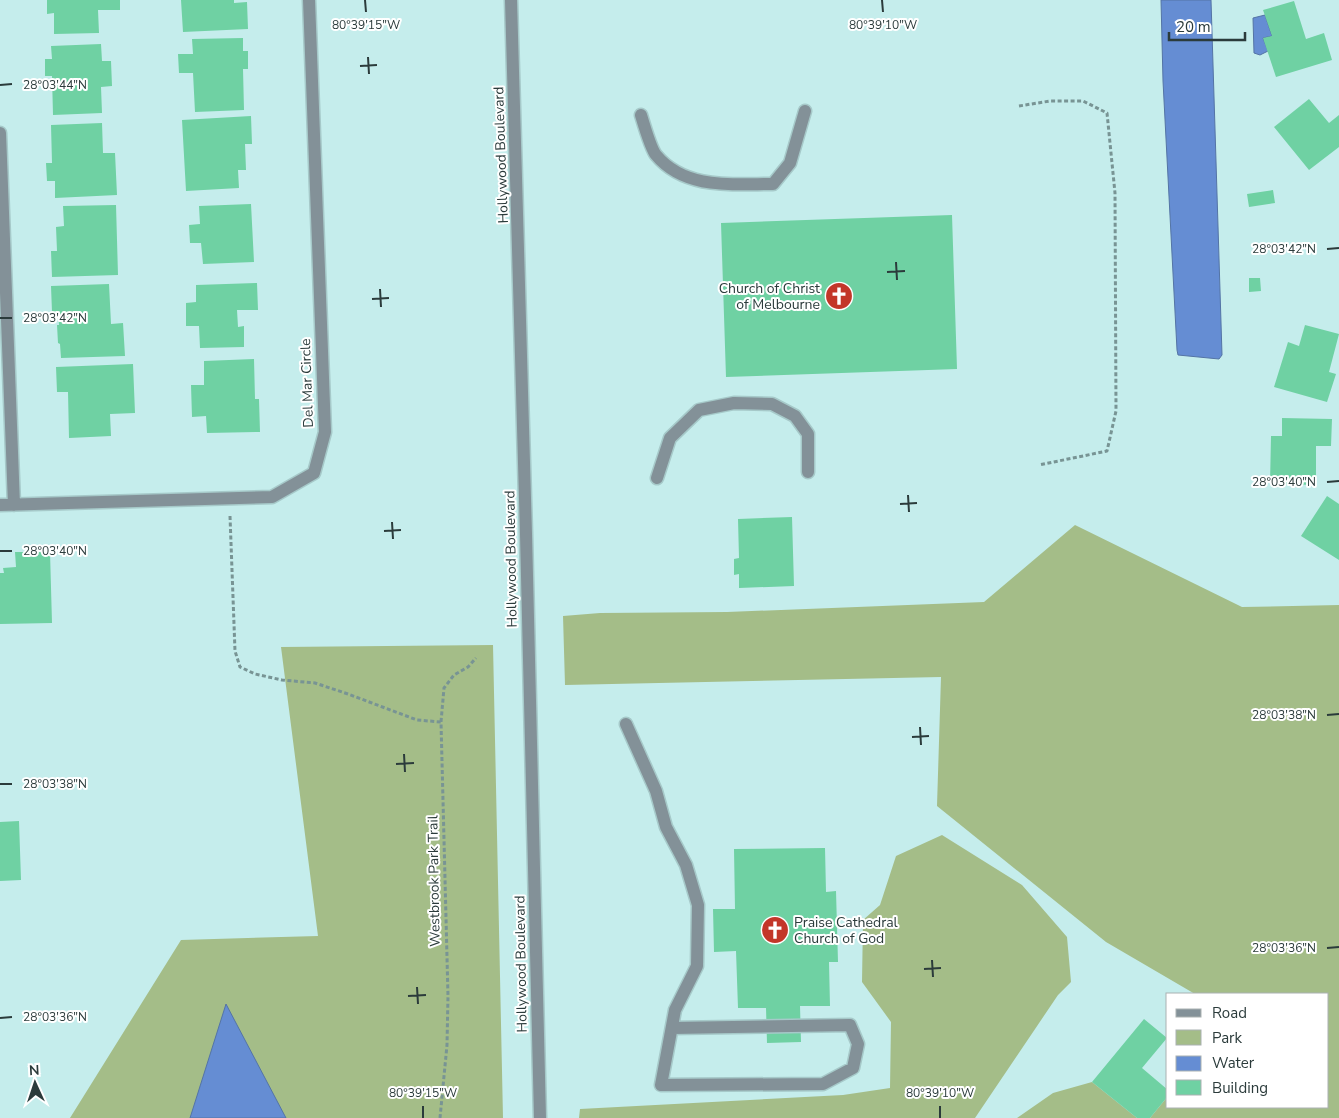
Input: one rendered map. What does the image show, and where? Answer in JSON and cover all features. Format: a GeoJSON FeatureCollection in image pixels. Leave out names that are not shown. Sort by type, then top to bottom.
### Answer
{"type":"FeatureCollection","features":[{"type":"Feature","properties":{"kind":"street","name":"Del Mar Circle"},"geometry":{"type":"LineString","coordinates":[[0,505],[272,497],[314,473],[324,432],[309,0]]}},
{"type":"Feature","properties":{"kind":"street","name":"Hollywood Boulevard"},"geometry":{"type":"LineString","coordinates":[[512,0],[540,1118]]}},
{"type":"Feature","properties":{"kind":"street"},"geometry":{"type":"LineString","coordinates":[[641,115],[655,154],[678,174],[712,184],[773,184],[790,163],[805,111]]}},
{"type":"Feature","properties":{"kind":"street"},"geometry":{"type":"LineString","coordinates":[[0,133],[14,505]]}},
{"type":"Feature","properties":{"kind":"street"},"geometry":{"type":"LineString","coordinates":[[658,478],[670,438],[699,410],[734,403],[772,404],[795,416],[808,434],[808,472]]}},
{"type":"Feature","properties":{"kind":"street"},"geometry":{"type":"LineString","coordinates":[[626,724],[656,791],[666,826],[686,864],[698,905],[697,966],[675,1010],[661,1085],[823,1084],[853,1068],[858,1044],[850,1025],[672,1028]]}},
{"type":"Feature","properties":{"kind":"path"},"geometry":{"type":"LineString","coordinates":[[1019,106],[1050,101],[1082,101],[1107,113],[1115,193],[1116,412],[1107,451],[1039,464]]}},
{"type":"Feature","properties":{"kind":"path"},"geometry":{"type":"LineString","coordinates":[[230,509],[236,652],[240,667],[254,674],[282,680],[315,683],[417,720],[441,722]]}},
{"type":"Feature","properties":{"kind":"path","name":"Westbrook Park Trail"},"geometry":{"type":"LineString","coordinates":[[440,1118],[447,1045],[448,996],[441,722],[444,688],[454,675],[476,658]]}},
{"type":"Feature","properties":{"kind":"green space"},"geometry":{"type":"Polygon","coordinates":[[[1075,525],[1242,607],[1339,605],[1339,1118],[1150,1118],[1166,1098],[1166,1108],[1329,1108],[1329,993],[1193,993],[1106,942],[937,806],[941,677],[565,685],[563,616],[600,613],[727,612],[984,602],[1075,525]]]}},
{"type":"Feature","properties":{"kind":"green space"},"geometry":{"type":"Polygon","coordinates":[[[493,645],[503,1118],[70,1118],[181,940],[318,936],[281,647],[493,645]]]}},
{"type":"Feature","properties":{"kind":"green space"},"geometry":{"type":"Polygon","coordinates":[[[942,835],[1022,885],[1067,937],[1071,982],[1058,995],[975,1118],[579,1118],[580,1109],[843,1095],[890,1088],[891,1022],[862,982],[863,920],[880,905],[896,856],[942,835]]]}},
{"type":"Feature","properties":{"kind":"green space"},"geometry":{"type":"Polygon","coordinates":[[[1092,1082],[1137,1118],[1017,1118],[1053,1093],[1092,1082]]]}},
{"type":"Feature","properties":{"kind":"water"},"geometry":{"type":"Polygon","coordinates":[[[1161,0],[1211,0],[1222,355],[1219,359],[1178,355],[1177,350],[1163,81],[1161,0]]]}},
{"type":"Feature","properties":{"kind":"water"},"geometry":{"type":"Polygon","coordinates":[[[1265,15],[1272,36],[1263,38],[1268,51],[1260,55],[1254,53],[1253,18],[1265,15]]]}},
{"type":"Feature","properties":{"kind":"water"},"geometry":{"type":"Polygon","coordinates":[[[226,1004],[286,1118],[190,1118],[226,1004]]]}},
{"type":"Feature","properties":{"kind":"building"},"geometry":{"type":"Polygon","coordinates":[[[47,0],[120,0],[120,10],[98,10],[99,33],[54,34],[54,13],[47,14],[47,0]]]}},
{"type":"Feature","properties":{"kind":"building"},"geometry":{"type":"Polygon","coordinates":[[[181,0],[234,0],[234,3],[247,2],[248,29],[183,32],[181,0]]]}},
{"type":"Feature","properties":{"kind":"building"},"geometry":{"type":"Polygon","coordinates":[[[1294,1],[1306,39],[1324,33],[1332,60],[1276,77],[1263,38],[1272,36],[1263,10],[1294,1]]]}},
{"type":"Feature","properties":{"kind":"building"},"geometry":{"type":"Polygon","coordinates":[[[243,38],[243,51],[248,51],[248,69],[243,69],[244,110],[195,112],[193,73],[179,73],[178,54],[193,54],[192,39],[243,38]]]}},
{"type":"Feature","properties":{"kind":"building"},"geometry":{"type":"Polygon","coordinates":[[[101,44],[102,61],[111,61],[112,86],[101,87],[102,113],[53,115],[52,76],[45,76],[45,59],[52,59],[51,46],[101,44]]]}},
{"type":"Feature","properties":{"kind":"building"},"geometry":{"type":"Polygon","coordinates":[[[1309,99],[1329,123],[1339,115],[1339,147],[1309,170],[1274,127],[1309,99]]]}},
{"type":"Feature","properties":{"kind":"building"},"geometry":{"type":"Polygon","coordinates":[[[251,116],[252,144],[245,144],[246,170],[238,170],[239,188],[186,191],[182,120],[251,116]]]}},
{"type":"Feature","properties":{"kind":"building"},"geometry":{"type":"Polygon","coordinates":[[[102,123],[103,153],[115,153],[117,195],[55,198],[55,181],[47,181],[46,163],[52,163],[51,125],[102,123]]]}},
{"type":"Feature","properties":{"kind":"building"},"geometry":{"type":"Polygon","coordinates":[[[1273,190],[1275,203],[1249,207],[1247,194],[1273,190]]]}},
{"type":"Feature","properties":{"kind":"building"},"geometry":{"type":"Polygon","coordinates":[[[251,204],[254,262],[203,264],[201,243],[190,243],[189,225],[200,224],[199,206],[251,204]]]}},
{"type":"Feature","properties":{"kind":"building"},"geometry":{"type":"Polygon","coordinates":[[[116,205],[118,275],[52,277],[51,251],[57,251],[56,227],[64,226],[63,206],[116,205]]]}},
{"type":"Feature","properties":{"kind":"building","name":"Church of Christ of Melbourne"},"geometry":{"type":"Polygon","coordinates":[[[952,215],[957,369],[726,377],[721,223],[952,215]]]}},
{"type":"Feature","properties":{"kind":"building"},"geometry":{"type":"Polygon","coordinates":[[[1249,278],[1260,278],[1261,291],[1249,292],[1249,278]]]}},
{"type":"Feature","properties":{"kind":"building"},"geometry":{"type":"Polygon","coordinates":[[[257,283],[258,310],[237,310],[238,327],[244,326],[244,347],[200,348],[199,326],[186,326],[186,303],[196,302],[196,285],[257,283]]]}},
{"type":"Feature","properties":{"kind":"building"},"geometry":{"type":"Polygon","coordinates":[[[109,284],[111,324],[123,323],[125,356],[61,358],[60,344],[58,343],[58,311],[52,312],[51,286],[109,284]]]}},
{"type":"Feature","properties":{"kind":"building"},"geometry":{"type":"Polygon","coordinates":[[[1305,325],[1339,334],[1329,372],[1336,374],[1327,402],[1274,387],[1288,342],[1299,346],[1305,325]]]}},
{"type":"Feature","properties":{"kind":"building"},"geometry":{"type":"Polygon","coordinates":[[[254,359],[255,399],[259,399],[260,432],[207,433],[206,416],[192,417],[191,385],[204,385],[204,361],[254,359]]]}},
{"type":"Feature","properties":{"kind":"building"},"geometry":{"type":"Polygon","coordinates":[[[133,364],[135,413],[110,414],[111,436],[69,438],[68,392],[57,392],[56,367],[133,364]]]}},
{"type":"Feature","properties":{"kind":"building"},"geometry":{"type":"Polygon","coordinates":[[[1282,418],[1332,419],[1331,446],[1316,446],[1316,485],[1270,484],[1271,436],[1282,436],[1282,418]]]}},
{"type":"Feature","properties":{"kind":"building"},"geometry":{"type":"Polygon","coordinates":[[[1327,496],[1339,504],[1339,560],[1301,536],[1327,496]]]}},
{"type":"Feature","properties":{"kind":"building"},"geometry":{"type":"Polygon","coordinates":[[[792,517],[794,586],[739,588],[739,574],[734,575],[734,559],[739,558],[738,519],[792,517]]]}},
{"type":"Feature","properties":{"kind":"building"},"geometry":{"type":"Polygon","coordinates":[[[15,552],[50,552],[52,623],[0,624],[0,573],[4,573],[3,568],[16,567],[15,552]]]}},
{"type":"Feature","properties":{"kind":"building"},"geometry":{"type":"Polygon","coordinates":[[[19,821],[21,880],[0,881],[0,822],[19,821]]]}},
{"type":"Feature","properties":{"kind":"building","name":"Praise Cathedral Church of God"},"geometry":{"type":"Polygon","coordinates":[[[825,848],[826,892],[836,891],[838,962],[829,962],[830,1006],[800,1006],[801,1042],[767,1043],[766,1008],[738,1008],[736,951],[714,952],[713,909],[735,909],[734,849],[825,848]]]}},
{"type":"Feature","properties":{"kind":"building"},"geometry":{"type":"Polygon","coordinates":[[[1144,1019],[1166,1037],[1142,1068],[1166,1088],[1166,1098],[1150,1118],[1137,1118],[1092,1082],[1144,1019]]]}},
{"type":"Feature","properties":{"kind":"place","name":"Church of Christ of Melbourne"},"geometry":{"type":"Point","coordinates":[839,296]}},
{"type":"Feature","properties":{"kind":"place","name":"Praise Cathedral Church of God"},"geometry":{"type":"Point","coordinates":[775,930]}}]}
